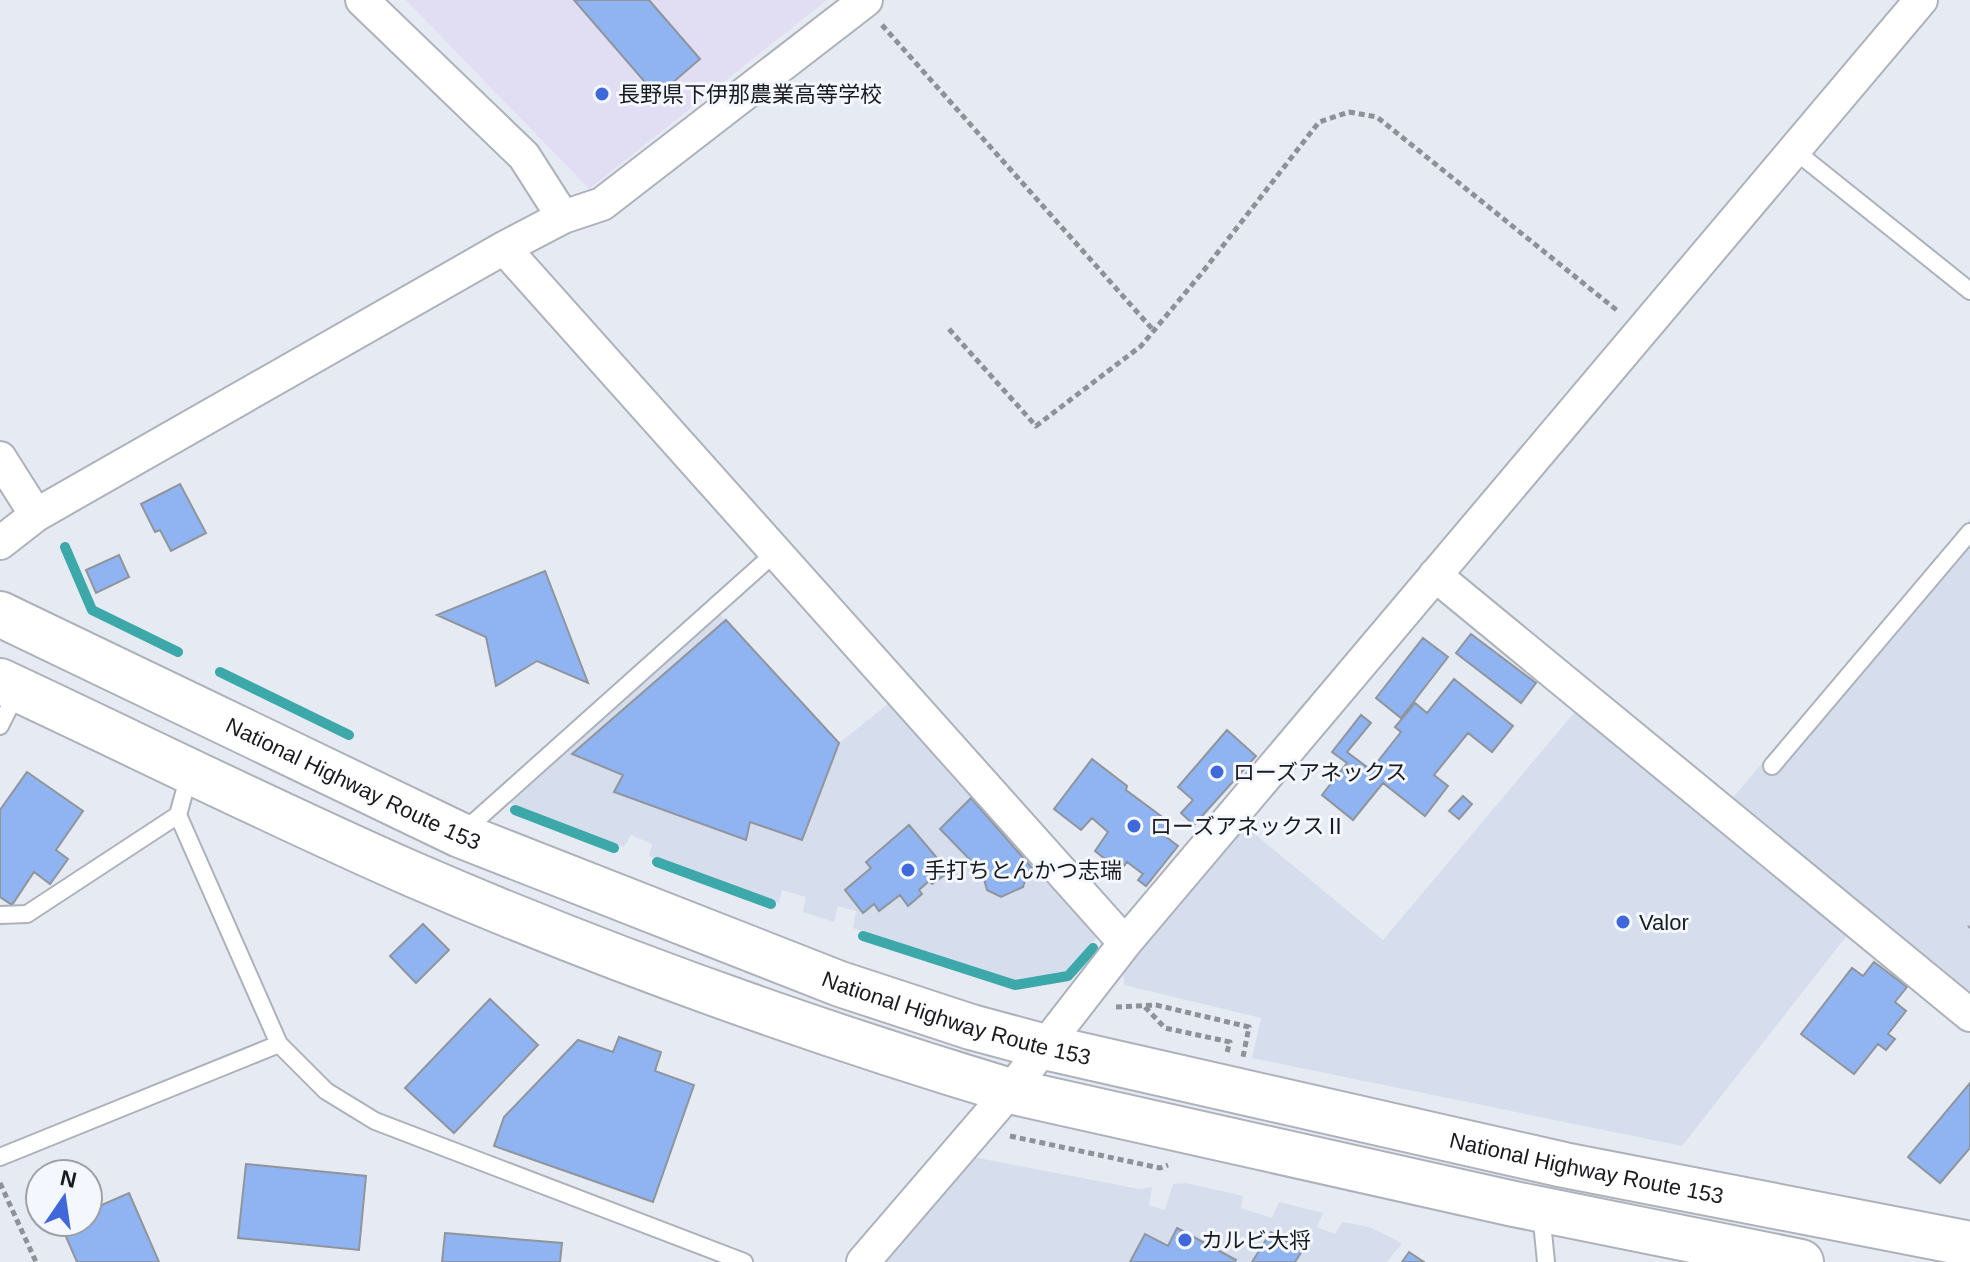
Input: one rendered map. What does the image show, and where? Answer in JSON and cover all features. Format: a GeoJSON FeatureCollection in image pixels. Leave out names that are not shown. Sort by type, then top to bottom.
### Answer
{"type":"FeatureCollection","features":[{"type":"Feature","properties":{"kind":"highway","name":"National Highway Route 153"},"geometry":{"type":"LineString","coordinates":[[0,614],[460,835],[840,984],[971,1027],[1045,1047],[1564,1165],[1970,1244]]}},
{"type":"Feature","properties":{"kind":"highway"},"geometry":{"type":"LineString","coordinates":[[6,699],[191,770],[410,873],[598,949],[806,1024],[1010,1091],[1541,1209],[1801,1262]]}},
{"type":"Feature","properties":{"kind":"street"},"geometry":{"type":"LineString","coordinates":[[362,0],[524,156],[563,217]]}},
{"type":"Feature","properties":{"kind":"street"},"geometry":{"type":"LineString","coordinates":[[863,1262],[1010,1091],[1125,943],[1921,0]]}},
{"type":"Feature","properties":{"kind":"street"},"geometry":{"type":"LineString","coordinates":[[0,543],[36,515],[504,248],[563,217],[602,204],[864,2]]}},
{"type":"Feature","properties":{"kind":"street"},"geometry":{"type":"LineString","coordinates":[[504,248],[1125,943]]}},
{"type":"Feature","properties":{"kind":"street"},"geometry":{"type":"LineString","coordinates":[[0,458],[36,515]]}},
{"type":"Feature","properties":{"kind":"street"},"geometry":{"type":"LineString","coordinates":[[1435,575],[1970,1015]]}},
{"type":"Feature","properties":{"kind":"lane"},"geometry":{"type":"LineString","coordinates":[[1794,150],[1970,291]]}},
{"type":"Feature","properties":{"kind":"lane"},"geometry":{"type":"LineString","coordinates":[[1772,766],[1970,532]]}},
{"type":"Feature","properties":{"kind":"lane"},"geometry":{"type":"LineString","coordinates":[[460,835],[776,552]]}},
{"type":"Feature","properties":{"kind":"lane"},"geometry":{"type":"LineString","coordinates":[[191,770],[178,815],[279,1044],[326,1091],[375,1121],[744,1262]]}},
{"type":"Feature","properties":{"kind":"lane"},"geometry":{"type":"LineString","coordinates":[[0,915],[27,914],[178,815]]}},
{"type":"Feature","properties":{"kind":"lane"},"geometry":{"type":"LineString","coordinates":[[0,1157],[279,1044]]}},
{"type":"Feature","properties":{"kind":"lane"},"geometry":{"type":"LineString","coordinates":[[1541,1209],[1546,1262]]}},
{"type":"Feature","properties":{"kind":"path"},"geometry":{"type":"LineString","coordinates":[[864,2],[1154,331]]}},
{"type":"Feature","properties":{"kind":"path"},"geometry":{"type":"LineString","coordinates":[[949,329],[1036,426],[1141,346],[1319,122],[1349,112],[1377,117],[1642,330]]}},
{"type":"Feature","properties":{"kind":"path"},"geometry":{"type":"LineString","coordinates":[[1144,1006],[1165,1028],[1230,1042]]}},
{"type":"Feature","properties":{"kind":"path"},"geometry":{"type":"LineString","coordinates":[[0,1183],[36,1262]]}},
{"type":"Feature","properties":{"kind":"shaded area","name":"長野県下伊那農業高等学校"},"geometry":{"type":"Polygon","coordinates":[[[406,0],[827,0],[589,189],[406,0]]]}},
{"type":"Feature","properties":{"kind":"shaded area"},"geometry":{"type":"Polygon","coordinates":[[[1970,519],[1970,1002],[1729,802],[1970,519]]]}},
{"type":"Feature","properties":{"kind":"shaded area"},"geometry":{"type":"Polygon","coordinates":[[[719,613],[839,743],[893,700],[1098,936],[1066,973],[1016,982],[853,928],[856,911],[838,906],[834,922],[803,912],[806,897],[782,890],[779,903],[649,856],[652,844],[631,835],[624,847],[510,803],[719,613]]]}},
{"type":"Feature","properties":{"kind":"shaded area"},"geometry":{"type":"Polygon","coordinates":[[[1579,707],[1852,929],[1682,1146],[1252,1058],[1261,1018],[1124,985],[1123,964],[1244,825],[1383,940],[1579,707]]]}},
{"type":"Feature","properties":{"kind":"shaded area"},"geometry":{"type":"Polygon","coordinates":[[[973,1157],[1139,1189],[1152,1187],[1149,1205],[1165,1210],[1173,1184],[1186,1183],[1243,1196],[1241,1208],[1272,1218],[1279,1202],[1323,1213],[1317,1227],[1335,1234],[1342,1222],[1369,1227],[1402,1243],[1387,1262],[885,1262],[973,1157]]]}},
{"type":"Feature","properties":{"kind":"building"},"geometry":{"type":"Polygon","coordinates":[[[574,0],[649,0],[700,59],[657,96],[574,0]]]}},
{"type":"Feature","properties":{"kind":"building"},"geometry":{"type":"Polygon","coordinates":[[[180,484],[206,533],[171,551],[160,530],[155,532],[141,504],[180,484]]]}},
{"type":"Feature","properties":{"kind":"building"},"geometry":{"type":"Polygon","coordinates":[[[119,555],[129,577],[96,593],[86,570],[119,555]]]}},
{"type":"Feature","properties":{"kind":"building"},"geometry":{"type":"Polygon","coordinates":[[[545,571],[588,683],[537,661],[496,686],[486,637],[437,615],[545,571]]]}},
{"type":"Feature","properties":{"kind":"building"},"geometry":{"type":"Polygon","coordinates":[[[726,620],[839,743],[802,840],[750,822],[746,840],[614,792],[623,775],[572,754],[726,620]]]}},
{"type":"Feature","properties":{"kind":"building"},"geometry":{"type":"Polygon","coordinates":[[[1471,634],[1536,683],[1521,703],[1456,653],[1471,634]]]}},
{"type":"Feature","properties":{"kind":"building"},"geometry":{"type":"Polygon","coordinates":[[[1423,638],[1448,657],[1401,718],[1376,698],[1423,638]]]}},
{"type":"Feature","properties":{"kind":"building"},"geometry":{"type":"Polygon","coordinates":[[[1454,679],[1513,726],[1492,752],[1468,733],[1434,775],[1448,786],[1425,816],[1383,783],[1353,820],[1322,795],[1347,763],[1332,752],[1361,715],[1371,723],[1347,752],[1371,770],[1401,732],[1395,727],[1415,703],[1427,713],[1454,679]]]}},
{"type":"Feature","properties":{"kind":"building","name":"ローズアネックス"},"geometry":{"type":"Polygon","coordinates":[[[1227,730],[1256,756],[1194,825],[1181,813],[1193,800],[1178,787],[1227,730]]]}},
{"type":"Feature","properties":{"kind":"building","name":"ローズアネックスⅡ"},"geometry":{"type":"Polygon","coordinates":[[[1092,759],[1127,786],[1126,790],[1169,822],[1161,833],[1178,846],[1146,886],[1138,880],[1143,874],[1127,862],[1120,871],[1095,851],[1108,832],[1092,818],[1081,830],[1054,809],[1092,759]]]}},
{"type":"Feature","properties":{"kind":"building"},"geometry":{"type":"Polygon","coordinates":[[[27,772],[83,811],[56,850],[68,859],[50,884],[34,872],[12,905],[0,897],[0,810],[27,772]]]}},
{"type":"Feature","properties":{"kind":"building"},"geometry":{"type":"Polygon","coordinates":[[[1463,796],[1472,804],[1459,819],[1449,811],[1463,796]]]}},
{"type":"Feature","properties":{"kind":"building"},"geometry":{"type":"Polygon","coordinates":[[[971,798],[1032,868],[1023,887],[1001,897],[987,890],[982,872],[940,829],[971,798]]]}},
{"type":"Feature","properties":{"kind":"building","name":"手打ちとんかつ志瑞"},"geometry":{"type":"Polygon","coordinates":[[[909,825],[949,872],[932,884],[929,881],[919,890],[922,894],[908,906],[900,895],[879,911],[874,904],[863,913],[845,890],[871,868],[866,862],[909,825]]]}},
{"type":"Feature","properties":{"kind":"building"},"geometry":{"type":"Polygon","coordinates":[[[423,924],[449,950],[416,983],[390,956],[423,924]]]}},
{"type":"Feature","properties":{"kind":"building"},"geometry":{"type":"Polygon","coordinates":[[[1874,962],[1907,987],[1895,1002],[1906,1011],[1888,1034],[1895,1039],[1886,1050],[1878,1044],[1854,1074],[1801,1034],[1852,968],[1863,976],[1874,962]]]}},
{"type":"Feature","properties":{"kind":"building"},"geometry":{"type":"Polygon","coordinates":[[[490,999],[538,1045],[454,1133],[405,1088],[490,999]]]}},
{"type":"Feature","properties":{"kind":"building"},"geometry":{"type":"Polygon","coordinates":[[[619,1037],[661,1052],[655,1071],[694,1085],[653,1202],[494,1146],[504,1117],[578,1040],[613,1052],[619,1037]]]}},
{"type":"Feature","properties":{"kind":"building"},"geometry":{"type":"Polygon","coordinates":[[[1970,1083],[1970,1148],[1940,1183],[1908,1157],[1970,1083]]]}},
{"type":"Feature","properties":{"kind":"building"},"geometry":{"type":"Polygon","coordinates":[[[246,1164],[366,1176],[359,1250],[238,1238],[246,1164]]]}},
{"type":"Feature","properties":{"kind":"building"},"geometry":{"type":"Polygon","coordinates":[[[129,1193],[159,1262],[77,1262],[67,1238],[104,1238],[104,1204],[129,1193]]]}},
{"type":"Feature","properties":{"kind":"building","name":"カルビ大将"},"geometry":{"type":"Polygon","coordinates":[[[1177,1228],[1235,1262],[1130,1262],[1145,1234],[1168,1246],[1177,1228]]]}},
{"type":"Feature","properties":{"kind":"building"},"geometry":{"type":"Polygon","coordinates":[[[1271,1232],[1302,1251],[1295,1262],[1252,1262],[1271,1232]]]}},
{"type":"Feature","properties":{"kind":"building"},"geometry":{"type":"Polygon","coordinates":[[[445,1233],[562,1243],[560,1262],[442,1262],[445,1233]]]}},
{"type":"Feature","properties":{"kind":"building"},"geometry":{"type":"Polygon","coordinates":[[[1409,1252],[1424,1262],[1402,1262],[1409,1252]]]}},
{"type":"Feature","properties":{"kind":"waterway"},"geometry":{"type":"LineString","coordinates":[[65,547],[92,610],[178,652]]}},
{"type":"Feature","properties":{"kind":"waterway"},"geometry":{"type":"LineString","coordinates":[[220,672],[349,735]]}},
{"type":"Feature","properties":{"kind":"waterway"},"geometry":{"type":"LineString","coordinates":[[515,810],[614,848]]}},
{"type":"Feature","properties":{"kind":"waterway"},"geometry":{"type":"LineString","coordinates":[[657,862],[771,904]]}},
{"type":"Feature","properties":{"kind":"waterway"},"geometry":{"type":"LineString","coordinates":[[863,936],[1015,985],[1068,976],[1093,948]]}},
{"type":"Feature","properties":{"kind":"place","name":"長野県下伊那農業高等学校"},"geometry":{"type":"Point","coordinates":[602,94]}},
{"type":"Feature","properties":{"kind":"place","name":"ローズアネックス"},"geometry":{"type":"Point","coordinates":[1217,772]}},
{"type":"Feature","properties":{"kind":"place","name":"ローズアネックスⅡ"},"geometry":{"type":"Point","coordinates":[1134,826]}},
{"type":"Feature","properties":{"kind":"place","name":"手打ちとんかつ志瑞"},"geometry":{"type":"Point","coordinates":[908,870]}},
{"type":"Feature","properties":{"kind":"place","name":"Valor"},"geometry":{"type":"Point","coordinates":[1623,922]}},
{"type":"Feature","properties":{"kind":"place","name":"カルビ大将"},"geometry":{"type":"Point","coordinates":[1185,1240]}}]}
